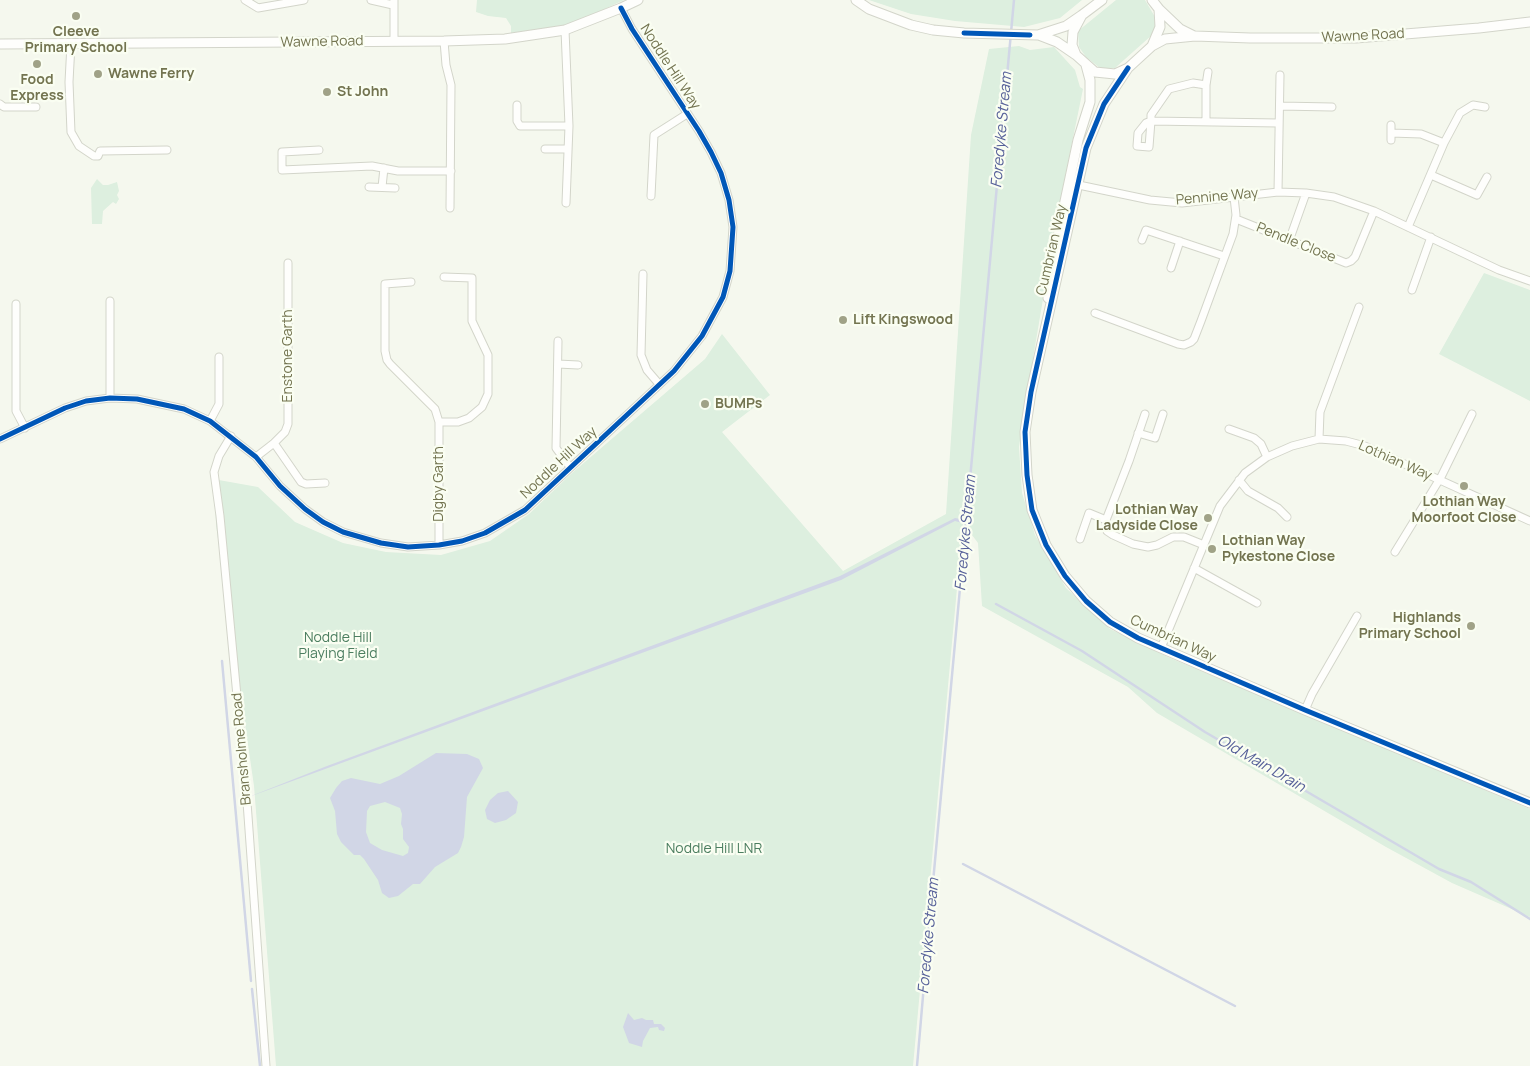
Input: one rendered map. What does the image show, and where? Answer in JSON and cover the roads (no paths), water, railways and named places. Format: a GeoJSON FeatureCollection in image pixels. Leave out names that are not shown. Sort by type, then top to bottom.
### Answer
{"type":"FeatureCollection","features":[{"type":"Feature","properties":{"kind":"street"},"geometry":{"type":"LineString","coordinates":[[245,0],[258,8],[304,0]]}},
{"type":"Feature","properties":{"kind":"street"},"geometry":{"type":"LineString","coordinates":[[371,0],[394,3],[394,41]]}},
{"type":"Feature","properties":{"kind":"street","name":"Wawne Road"},"geometry":{"type":"LineString","coordinates":[[0,44],[505,39],[565,30],[638,0]]}},
{"type":"Feature","properties":{"kind":"street"},"geometry":{"type":"LineString","coordinates":[[856,0],[869,9],[920,27],[964,33],[1038,35],[1058,42],[1095,72],[1115,74],[1128,68]]}},
{"type":"Feature","properties":{"kind":"street"},"geometry":{"type":"LineString","coordinates":[[1038,35],[1066,26],[1102,0]]}},
{"type":"Feature","properties":{"kind":"street","name":"Wawne Road"},"geometry":{"type":"LineString","coordinates":[[1152,0],[1180,29],[1195,36]]}},
{"type":"Feature","properties":{"kind":"street","name":"Noddle Hill Way"},"geometry":{"type":"LineString","coordinates":[[0,439],[86,400],[110,398],[136,399],[184,409],[210,421],[256,457],[280,486],[305,510],[343,532],[380,544],[408,547],[462,541],[485,533],[525,510],[674,371],[702,336],[724,297],[730,271],[733,228],[729,200],[721,173],[711,152],[632,29],[621,8]]}},
{"type":"Feature","properties":{"kind":"street"},"geometry":{"type":"LineString","coordinates":[[1152,46],[1160,27],[1159,9]]}},
{"type":"Feature","properties":{"kind":"street"},"geometry":{"type":"LineString","coordinates":[[1076,55],[1072,45],[1074,32],[1082,15]]}},
{"type":"Feature","properties":{"kind":"street","name":"Wawne Road"},"geometry":{"type":"LineString","coordinates":[[1152,46],[1165,39],[1195,36],[1356,38],[1530,22]]}},
{"type":"Feature","properties":{"kind":"street"},"geometry":{"type":"LineString","coordinates":[[565,30],[568,126],[566,202]]}},
{"type":"Feature","properties":{"kind":"street"},"geometry":{"type":"LineString","coordinates":[[444,41],[446,65],[451,85],[450,208]]}},
{"type":"Feature","properties":{"kind":"street"},"geometry":{"type":"LineString","coordinates":[[71,44],[69,82],[70,132],[79,146],[94,156],[98,156],[100,151],[167,150]]}},
{"type":"Feature","properties":{"kind":"street","name":"Cumbrian Way"},"geometry":{"type":"LineString","coordinates":[[1152,46],[1128,68],[1104,104],[1074,184],[1050,283],[1042,340],[1025,432],[1026,475],[1032,510],[1046,545],[1065,576],[1086,601],[1110,622],[1138,638],[1305,710],[1530,803]]}},
{"type":"Feature","properties":{"kind":"street","name":"Cumbrian Way"},"geometry":{"type":"LineString","coordinates":[[1074,184],[1078,140],[1090,102],[1090,80],[1086,66]]}},
{"type":"Feature","properties":{"kind":"street"},"geometry":{"type":"LineString","coordinates":[[1206,122],[1208,72]]}},
{"type":"Feature","properties":{"kind":"street"},"geometry":{"type":"LineString","coordinates":[[1278,192],[1280,75]]}},
{"type":"Feature","properties":{"kind":"street"},"geometry":{"type":"LineString","coordinates":[[1206,85],[1193,83],[1169,89],[1151,115],[1151,121],[1278,124]]}},
{"type":"Feature","properties":{"kind":"street"},"geometry":{"type":"LineString","coordinates":[[0,104],[4,107],[36,106]]}},
{"type":"Feature","properties":{"kind":"street"},"geometry":{"type":"LineString","coordinates":[[517,105],[517,121],[520,126],[568,126]]}},
{"type":"Feature","properties":{"kind":"street"},"geometry":{"type":"LineString","coordinates":[[1408,226],[1444,143],[1460,113],[1473,105],[1485,107]]}},
{"type":"Feature","properties":{"kind":"street"},"geometry":{"type":"LineString","coordinates":[[1280,106],[1332,107]]}},
{"type":"Feature","properties":{"kind":"street"},"geometry":{"type":"LineString","coordinates":[[651,196],[654,135],[687,114]]}},
{"type":"Feature","properties":{"kind":"street"},"geometry":{"type":"LineString","coordinates":[[1391,125],[1391,136],[1421,134],[1444,143]]}},
{"type":"Feature","properties":{"kind":"street"},"geometry":{"type":"LineString","coordinates":[[545,148],[568,149]]}},
{"type":"Feature","properties":{"kind":"street"},"geometry":{"type":"LineString","coordinates":[[319,150],[282,152],[282,170],[372,166],[398,171],[451,171]]}},
{"type":"Feature","properties":{"kind":"street"},"geometry":{"type":"LineString","coordinates":[[382,187],[384,168]]}},
{"type":"Feature","properties":{"kind":"street"},"geometry":{"type":"LineString","coordinates":[[1431,175],[1477,195],[1487,177]]}},
{"type":"Feature","properties":{"kind":"street","name":"Pennine Way"},"geometry":{"type":"LineString","coordinates":[[1074,184],[1150,200],[1182,203],[1278,192],[1334,197],[1374,210],[1499,270],[1530,281]]}},
{"type":"Feature","properties":{"kind":"street"},"geometry":{"type":"LineString","coordinates":[[369,187],[395,188]]}},
{"type":"Feature","properties":{"kind":"street"},"geometry":{"type":"LineString","coordinates":[[1289,241],[1306,193]]}},
{"type":"Feature","properties":{"kind":"street"},"geometry":{"type":"LineString","coordinates":[[1095,313],[1178,344],[1188,344],[1194,339],[1233,234],[1236,219],[1234,197]]}},
{"type":"Feature","properties":{"kind":"street","name":"Pendle Close"},"geometry":{"type":"LineString","coordinates":[[1236,219],[1346,263],[1351,262],[1354,257],[1374,210]]}},
{"type":"Feature","properties":{"kind":"street"},"geometry":{"type":"LineString","coordinates":[[1142,240],[1146,230],[1224,256]]}},
{"type":"Feature","properties":{"kind":"street"},"geometry":{"type":"LineString","coordinates":[[1412,290],[1431,237]]}},
{"type":"Feature","properties":{"kind":"street"},"geometry":{"type":"LineString","coordinates":[[1171,268],[1180,241]]}},
{"type":"Feature","properties":{"kind":"street","name":"Enstone Garth"},"geometry":{"type":"LineString","coordinates":[[256,457],[285,432],[288,424],[288,264]]}},
{"type":"Feature","properties":{"kind":"street"},"geometry":{"type":"LineString","coordinates":[[643,274],[641,355],[647,370],[659,384]]}},
{"type":"Feature","properties":{"kind":"street"},"geometry":{"type":"LineString","coordinates":[[439,422],[458,422],[469,418],[482,407],[488,394],[488,355],[472,321],[472,278],[444,277]]}},
{"type":"Feature","properties":{"kind":"street","name":"Digby Garth"},"geometry":{"type":"LineString","coordinates":[[411,282],[385,284],[386,356],[390,364],[429,401],[435,409],[439,422],[439,545]]}},
{"type":"Feature","properties":{"kind":"street"},"geometry":{"type":"LineString","coordinates":[[110,301],[110,398]]}},
{"type":"Feature","properties":{"kind":"street"},"geometry":{"type":"LineString","coordinates":[[16,304],[16,411],[25,428]]}},
{"type":"Feature","properties":{"kind":"street"},"geometry":{"type":"LineString","coordinates":[[1320,439],[1320,412],[1359,307]]}},
{"type":"Feature","properties":{"kind":"street"},"geometry":{"type":"LineString","coordinates":[[558,341],[556,448],[570,467]]}},
{"type":"Feature","properties":{"kind":"street"},"geometry":{"type":"LineString","coordinates":[[210,421],[219,404],[220,357]]}},
{"type":"Feature","properties":{"kind":"street"},"geometry":{"type":"LineString","coordinates":[[558,364],[578,365]]}},
{"type":"Feature","properties":{"kind":"street"},"geometry":{"type":"LineString","coordinates":[[1145,414],[1106,520],[1107,531],[1133,544],[1148,547],[1173,537],[1184,537],[1204,545]]}},
{"type":"Feature","properties":{"kind":"street"},"geometry":{"type":"LineString","coordinates":[[1138,433],[1155,438],[1163,414]]}},
{"type":"Feature","properties":{"kind":"street"},"geometry":{"type":"LineString","coordinates":[[1395,552],[1438,480],[1472,414]]}},
{"type":"Feature","properties":{"kind":"street"},"geometry":{"type":"LineString","coordinates":[[1229,429],[1254,438],[1261,444],[1268,457]]}},
{"type":"Feature","properties":{"kind":"street","name":"Bransholme Road"},"geometry":{"type":"LineString","coordinates":[[231,436],[219,456],[214,472],[220,516],[246,798],[266,1066]]}},
{"type":"Feature","properties":{"kind":"street","name":"Lothian Way"},"geometry":{"type":"LineString","coordinates":[[1161,648],[1220,506],[1246,473],[1268,457],[1292,446],[1320,439],[1346,441],[1365,446],[1530,521]]}},
{"type":"Feature","properties":{"kind":"street"},"geometry":{"type":"LineString","coordinates":[[274,443],[301,482],[306,484],[325,484]]}},
{"type":"Feature","properties":{"kind":"street"},"geometry":{"type":"LineString","coordinates":[[1239,480],[1248,491],[1278,508],[1287,517]]}},
{"type":"Feature","properties":{"kind":"street"},"geometry":{"type":"LineString","coordinates":[[1080,539],[1089,513],[1106,520]]}},
{"type":"Feature","properties":{"kind":"street"},"geometry":{"type":"LineString","coordinates":[[1194,568],[1257,603]]}},
{"type":"Feature","properties":{"kind":"street"},"geometry":{"type":"LineString","coordinates":[[1305,710],[1356,616]]}},
{"type":"Feature","properties":{"kind":"water"},"geometry":{"type":"Polygon","coordinates":[[[955,518],[966,520],[966,524],[955,521],[841,580],[246,798],[327,766],[840,576],[955,518]]]}},
{"type":"Feature","properties":{"kind":"water"},"geometry":{"type":"Polygon","coordinates":[[[436,753],[467,754],[479,759],[483,768],[467,797],[464,837],[458,853],[435,867],[420,884],[413,884],[398,896],[389,898],[382,893],[378,880],[364,859],[360,855],[354,855],[341,842],[337,834],[335,811],[330,798],[342,781],[351,778],[380,784],[399,776],[436,753]],[[385,802],[370,806],[367,811],[366,832],[370,843],[382,850],[403,856],[408,853],[409,847],[403,839],[400,808],[385,802]]]}},
{"type":"Feature","properties":{"kind":"water"},"geometry":{"type":"Polygon","coordinates":[[[508,791],[518,802],[516,813],[506,820],[495,823],[487,819],[485,810],[490,800],[498,793],[508,791]]]}},
{"type":"Feature","properties":{"kind":"water"},"geometry":{"type":"Polygon","coordinates":[[[628,1013],[634,1020],[642,1018],[653,1020],[654,1024],[661,1024],[665,1028],[664,1031],[659,1030],[658,1027],[650,1028],[642,1047],[629,1043],[623,1027],[628,1013]]]}},
{"type":"Feature","properties":{"kind":"waterway","name":"Foredyke Stream"},"geometry":{"type":"LineString","coordinates":[[917,1066],[1014,0]]}},
{"type":"Feature","properties":{"kind":"waterway","name":"Old Main Drain"},"geometry":{"type":"LineString","coordinates":[[996,604],[1082,651],[1205,732],[1439,869],[1471,882],[1530,919]]}},
{"type":"Feature","properties":{"kind":"waterway"},"geometry":{"type":"LineString","coordinates":[[222,661],[251,981]]}},
{"type":"Feature","properties":{"kind":"waterway"},"geometry":{"type":"LineString","coordinates":[[963,864],[1235,1006]]}},
{"type":"Feature","properties":{"kind":"waterway"},"geometry":{"type":"LineString","coordinates":[[252,989],[260,1066]]}},
{"type":"Feature","properties":{"kind":"place","name":"Cleeve Primary School"},"geometry":{"type":"Point","coordinates":[76,16]}},
{"type":"Feature","properties":{"kind":"place","name":"Food Express"},"geometry":{"type":"Point","coordinates":[37,64]}},
{"type":"Feature","properties":{"kind":"place","name":"Wawne Ferry"},"geometry":{"type":"Point","coordinates":[98,74]}},
{"type":"Feature","properties":{"kind":"place","name":"St John"},"geometry":{"type":"Point","coordinates":[327,92]}},
{"type":"Feature","properties":{"kind":"place","name":"Lift Kingswood"},"geometry":{"type":"Point","coordinates":[843,320]}},
{"type":"Feature","properties":{"kind":"place","name":"BUMPs"},"geometry":{"type":"Point","coordinates":[705,404]}},
{"type":"Feature","properties":{"kind":"place","name":"Lothian Way Moorfoot Close"},"geometry":{"type":"Point","coordinates":[1464,486]}},
{"type":"Feature","properties":{"kind":"place","name":"Lothian Way Ladyside Close"},"geometry":{"type":"Point","coordinates":[1208,518]}},
{"type":"Feature","properties":{"kind":"place","name":"Lothian Way Pykestone Close"},"geometry":{"type":"Point","coordinates":[1212,549]}},
{"type":"Feature","properties":{"kind":"place","name":"Highlands Primary School"},"geometry":{"type":"Point","coordinates":[1471,626]}},
{"type":"Feature","properties":{"kind":"park label","name":"Noddle Hill Playing Field"},"geometry":{"type":"Point","coordinates":[338,646]}},
{"type":"Feature","properties":{"kind":"park label","name":"Noddle Hill LNR"},"geometry":{"type":"Point","coordinates":[714,849]}}]}
